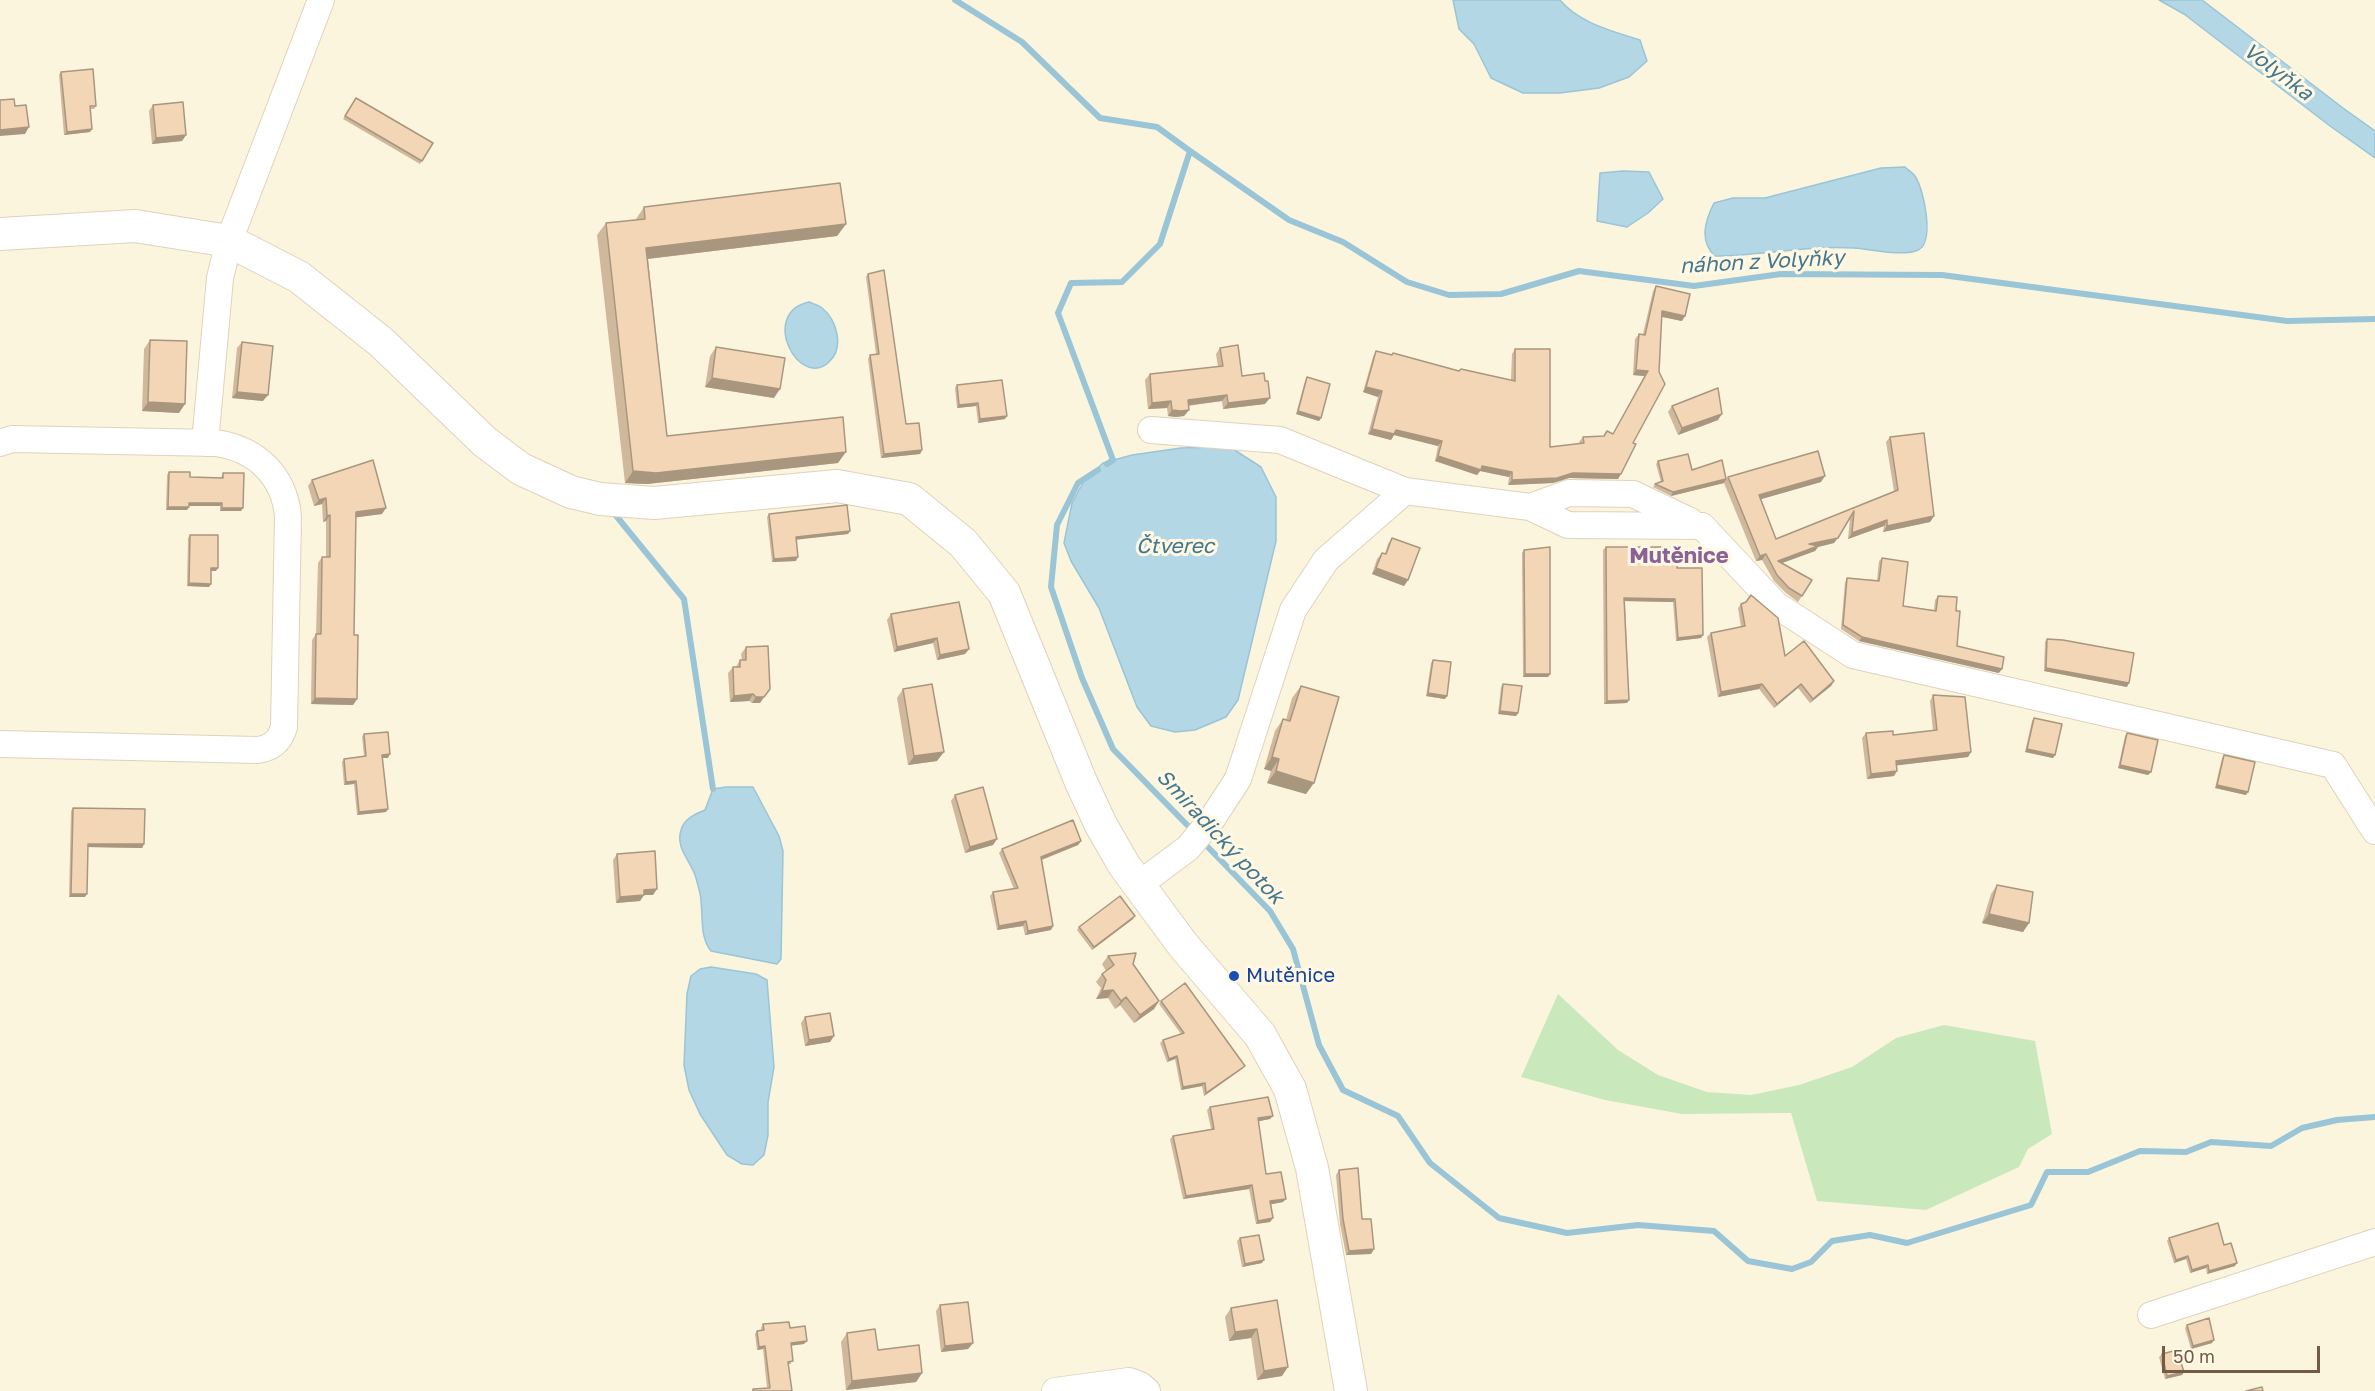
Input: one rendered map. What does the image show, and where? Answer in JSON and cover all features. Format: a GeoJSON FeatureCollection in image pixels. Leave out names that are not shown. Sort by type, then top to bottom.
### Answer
{"type":"FeatureCollection","features":[{"type":"Feature","properties":{"kind":"street"},"geometry":{"type":"LineString","coordinates":[[206,443],[220,278],[229,241],[321,0]]}},
{"type":"Feature","properties":{"kind":"street"},"geometry":{"type":"LineString","coordinates":[[0,234],[135,226],[229,241],[299,277],[381,342],[485,442],[521,469],[557,487],[600,500],[654,503],[837,486],[909,499],[963,543],[1004,593],[1081,782],[1101,825],[1137,886],[1183,945],[1260,1035],[1290,1089],[1312,1168],[1351,1391]]}},
{"type":"Feature","properties":{"kind":"street"},"geometry":{"type":"LineString","coordinates":[[1151,430],[1280,440],[1405,491],[1530,507],[1568,525],[1702,526],[1776,605],[1853,655],[2333,765],[2375,831]]}},
{"type":"Feature","properties":{"kind":"street"},"geometry":{"type":"LineString","coordinates":[[0,442],[12,439],[231,445],[257,458],[277,479],[287,503],[284,727],[282,735],[271,747],[258,750],[0,744]]}},
{"type":"Feature","properties":{"kind":"street"},"geometry":{"type":"LineString","coordinates":[[1137,886],[1188,848],[1224,802],[1238,779],[1293,610],[1326,560],[1405,491]]}},
{"type":"Feature","properties":{"kind":"street"},"geometry":{"type":"LineString","coordinates":[[2151,1315],[2375,1242]]}},
{"type":"Feature","properties":{"kind":"street"},"geometry":{"type":"LineString","coordinates":[[1055,1391],[1128,1381],[1140,1384],[1146,1391]]}},
{"type":"Feature","properties":{"kind":"green space"},"geometry":{"type":"Polygon","coordinates":[[[1558,994],[1618,1050],[1658,1075],[1707,1092],[1751,1095],[1799,1085],[1852,1067],[1896,1038],[1944,1025],[2035,1041],[2052,1134],[2028,1149],[2019,1167],[1926,1210],[1817,1201],[1791,1113],[1682,1114],[1605,1100],[1521,1077],[1558,994]]]}},
{"type":"Feature","properties":{"kind":"water"},"geometry":{"type":"Polygon","coordinates":[[[1453,0],[1560,0],[1586,20],[1640,40],[1647,61],[1629,77],[1599,88],[1560,93],[1523,93],[1491,78],[1474,44],[1459,29],[1453,0]]]}},
{"type":"Feature","properties":{"kind":"water","name":"Volyňka"},"geometry":{"type":"Polygon","coordinates":[[[2159,0],[2202,0],[2375,131],[2375,158],[2184,14],[2159,0]]]}},
{"type":"Feature","properties":{"kind":"water"},"geometry":{"type":"Polygon","coordinates":[[[1905,167],[1914,175],[1922,192],[1926,215],[1926,237],[1918,250],[1896,253],[1837,247],[1715,256],[1707,244],[1706,224],[1714,203],[1733,198],[1765,198],[1881,168],[1905,167]]]}},
{"type":"Feature","properties":{"kind":"water"},"geometry":{"type":"Polygon","coordinates":[[[1649,172],[1663,199],[1648,213],[1627,227],[1597,221],[1600,173],[1649,172]]]}},
{"type":"Feature","properties":{"kind":"water"},"geometry":{"type":"Polygon","coordinates":[[[809,302],[821,307],[832,319],[838,341],[830,361],[818,368],[807,366],[797,359],[789,347],[785,334],[787,320],[794,309],[809,302]]]}},
{"type":"Feature","properties":{"kind":"water","name":"Čtverec"},"geometry":{"type":"Polygon","coordinates":[[[1181,448],[1233,449],[1261,467],[1276,497],[1276,541],[1238,700],[1226,717],[1195,730],[1175,732],[1151,726],[1137,707],[1099,608],[1071,561],[1064,543],[1072,503],[1084,481],[1103,463],[1132,455],[1181,448]]]}},
{"type":"Feature","properties":{"kind":"water"},"geometry":{"type":"Polygon","coordinates":[[[753,787],[779,836],[783,851],[781,959],[777,964],[711,951],[705,940],[701,898],[694,872],[682,849],[680,837],[682,826],[687,820],[705,810],[713,789],[753,787]]]}},
{"type":"Feature","properties":{"kind":"water"},"geometry":{"type":"Polygon","coordinates":[[[711,967],[756,974],[767,980],[774,1067],[768,1102],[768,1135],[764,1155],[753,1165],[742,1164],[727,1155],[700,1114],[689,1090],[684,1065],[687,994],[691,976],[700,969],[711,967]]]}},
{"type":"Feature","properties":{"kind":"building"},"geometry":{"type":"Polygon","coordinates":[[[93,69],[96,106],[90,106],[92,129],[67,132],[61,72],[93,69]]]}},
{"type":"Feature","properties":{"kind":"building"},"geometry":{"type":"Polygon","coordinates":[[[356,98],[433,143],[422,161],[345,116],[356,98]]]}},
{"type":"Feature","properties":{"kind":"building"},"geometry":{"type":"Polygon","coordinates":[[[14,99],[15,106],[26,105],[29,127],[0,130],[0,100],[14,99]]]}},
{"type":"Feature","properties":{"kind":"building"},"geometry":{"type":"Polygon","coordinates":[[[183,102],[186,135],[156,138],[153,105],[183,102]]]}},
{"type":"Feature","properties":{"kind":"building"},"geometry":{"type":"Polygon","coordinates":[[[840,183],[846,224],[646,248],[667,436],[843,417],[846,452],[656,473],[633,471],[606,223],[645,219],[644,207],[840,183]]]}},
{"type":"Feature","properties":{"kind":"building"},"geometry":{"type":"Polygon","coordinates":[[[884,270],[906,424],[919,423],[922,450],[884,454],[870,355],[879,354],[868,274],[884,270]]]}},
{"type":"Feature","properties":{"kind":"building"},"geometry":{"type":"Polygon","coordinates":[[[1656,286],[1690,294],[1685,316],[1662,311],[1659,372],[1665,384],[1633,443],[1636,444],[1621,474],[1573,473],[1557,478],[1512,480],[1512,472],[1482,466],[1481,470],[1438,456],[1442,441],[1396,430],[1394,434],[1372,429],[1382,391],[1366,387],[1376,351],[1392,355],[1393,353],[1459,371],[1461,369],[1515,381],[1515,349],[1550,349],[1550,447],[1584,443],[1583,437],[1604,436],[1607,431],[1613,434],[1648,371],[1636,370],[1639,334],[1645,335],[1656,286]]]}},
{"type":"Feature","properties":{"kind":"building"},"geometry":{"type":"Polygon","coordinates":[[[150,340],[187,341],[185,404],[148,402],[150,340]]]}},
{"type":"Feature","properties":{"kind":"building"},"geometry":{"type":"Polygon","coordinates":[[[242,342],[273,346],[268,395],[237,392],[242,342]]]}},
{"type":"Feature","properties":{"kind":"building"},"geometry":{"type":"Polygon","coordinates":[[[1238,345],[1242,376],[1264,373],[1265,381],[1268,381],[1270,398],[1228,403],[1227,395],[1188,400],[1189,410],[1181,411],[1172,410],[1171,401],[1152,403],[1150,374],[1223,366],[1220,348],[1238,345]]]}},
{"type":"Feature","properties":{"kind":"building"},"geometry":{"type":"Polygon","coordinates":[[[716,347],[785,358],[780,389],[712,378],[716,347]]]}},
{"type":"Feature","properties":{"kind":"building"},"geometry":{"type":"Polygon","coordinates":[[[1307,377],[1330,384],[1321,418],[1298,411],[1307,377]]]}},
{"type":"Feature","properties":{"kind":"building"},"geometry":{"type":"Polygon","coordinates":[[[1002,380],[1007,416],[980,419],[978,403],[959,405],[957,385],[1002,380]]]}},
{"type":"Feature","properties":{"kind":"building"},"geometry":{"type":"Polygon","coordinates":[[[1718,388],[1722,414],[1682,428],[1672,406],[1718,388]]]}},
{"type":"Feature","properties":{"kind":"building"},"geometry":{"type":"Polygon","coordinates":[[[1924,433],[1934,516],[1887,526],[1887,520],[1852,533],[1854,511],[1838,538],[1809,544],[1818,546],[1778,561],[1812,580],[1802,596],[1789,588],[1777,575],[1766,554],[1760,556],[1728,477],[1818,451],[1825,476],[1759,495],[1776,539],[1898,490],[1890,437],[1924,433]]]}},
{"type":"Feature","properties":{"kind":"building"},"geometry":{"type":"Polygon","coordinates":[[[1688,454],[1692,470],[1722,460],[1726,479],[1673,492],[1655,484],[1663,481],[1658,461],[1688,454]]]}},
{"type":"Feature","properties":{"kind":"building"},"geometry":{"type":"Polygon","coordinates":[[[373,460],[386,508],[356,512],[354,635],[358,635],[357,699],[315,698],[316,634],[321,634],[322,557],[330,557],[330,515],[327,516],[326,498],[319,500],[312,480],[373,460]]]}},
{"type":"Feature","properties":{"kind":"building"},"geometry":{"type":"Polygon","coordinates":[[[169,472],[190,472],[190,477],[223,478],[223,473],[244,473],[243,508],[222,508],[222,503],[189,503],[189,507],[168,507],[169,472]]]}},
{"type":"Feature","properties":{"kind":"building"},"geometry":{"type":"Polygon","coordinates":[[[847,505],[850,531],[796,537],[798,557],[774,559],[769,514],[847,505]]]}},
{"type":"Feature","properties":{"kind":"building"},"geometry":{"type":"Polygon","coordinates":[[[190,535],[218,535],[218,568],[211,568],[211,584],[189,583],[190,535]]]}},
{"type":"Feature","properties":{"kind":"building"},"geometry":{"type":"Polygon","coordinates":[[[1392,538],[1420,548],[1408,580],[1376,568],[1382,553],[1386,554],[1392,538]]]}},
{"type":"Feature","properties":{"kind":"building"},"geometry":{"type":"Polygon","coordinates":[[[1550,547],[1550,674],[1525,674],[1524,550],[1550,547]]]}},
{"type":"Feature","properties":{"kind":"building"},"geometry":{"type":"Polygon","coordinates":[[[1606,547],[1679,547],[1677,568],[1702,568],[1703,635],[1678,638],[1675,599],[1624,598],[1629,700],[1607,701],[1606,547]]]}},
{"type":"Feature","properties":{"kind":"building"},"geometry":{"type":"Polygon","coordinates":[[[1882,558],[1908,562],[1903,606],[1936,611],[1938,596],[1957,597],[1956,611],[1960,611],[1957,646],[2004,657],[2002,669],[1862,637],[1843,625],[1847,578],[1879,581],[1882,558]]]}},
{"type":"Feature","properties":{"kind":"building"},"geometry":{"type":"Polygon","coordinates":[[[1751,595],[1778,618],[1785,656],[1804,641],[1834,681],[1813,699],[1801,684],[1777,704],[1762,684],[1721,692],[1711,633],[1745,626],[1741,604],[1746,602],[1751,595]]]}},
{"type":"Feature","properties":{"kind":"building"},"geometry":{"type":"Polygon","coordinates":[[[959,602],[969,649],[940,655],[937,638],[897,647],[891,614],[959,602]]]}},
{"type":"Feature","properties":{"kind":"building"},"geometry":{"type":"Polygon","coordinates":[[[2047,639],[2134,653],[2129,683],[2046,668],[2047,639]]]}},
{"type":"Feature","properties":{"kind":"building"},"geometry":{"type":"Polygon","coordinates":[[[768,646],[770,689],[764,697],[756,697],[753,694],[734,696],[733,667],[740,667],[740,660],[746,660],[746,647],[768,646]]]}},
{"type":"Feature","properties":{"kind":"building"},"geometry":{"type":"Polygon","coordinates":[[[1433,660],[1451,662],[1447,696],[1428,693],[1433,660]]]}},
{"type":"Feature","properties":{"kind":"building"},"geometry":{"type":"Polygon","coordinates":[[[932,684],[944,752],[914,756],[903,689],[932,684]]]}},
{"type":"Feature","properties":{"kind":"building"},"geometry":{"type":"Polygon","coordinates":[[[1503,684],[1522,686],[1518,713],[1500,711],[1503,684]]]}},
{"type":"Feature","properties":{"kind":"building"},"geometry":{"type":"Polygon","coordinates":[[[1301,686],[1339,697],[1314,783],[1276,771],[1279,759],[1272,757],[1283,719],[1290,721],[1301,686]]]}},
{"type":"Feature","properties":{"kind":"building"},"geometry":{"type":"Polygon","coordinates":[[[1933,695],[1965,697],[1971,752],[1896,761],[1897,771],[1871,774],[1866,733],[1893,731],[1893,735],[1937,730],[1933,695]]]}},
{"type":"Feature","properties":{"kind":"building"},"geometry":{"type":"Polygon","coordinates":[[[2034,718],[2062,724],[2055,755],[2027,749],[2034,718]]]}},
{"type":"Feature","properties":{"kind":"building"},"geometry":{"type":"Polygon","coordinates":[[[388,732],[390,754],[382,755],[388,809],[359,812],[356,781],[346,782],[344,759],[366,756],[364,734],[388,732]]]}},
{"type":"Feature","properties":{"kind":"building"},"geometry":{"type":"Polygon","coordinates":[[[2127,733],[2158,740],[2151,772],[2120,765],[2127,733]]]}},
{"type":"Feature","properties":{"kind":"building"},"geometry":{"type":"Polygon","coordinates":[[[2224,755],[2255,762],[2248,792],[2217,785],[2224,755]]]}},
{"type":"Feature","properties":{"kind":"building"},"geometry":{"type":"Polygon","coordinates":[[[983,787],[997,839],[970,847],[955,795],[983,787]]]}},
{"type":"Feature","properties":{"kind":"building"},"geometry":{"type":"Polygon","coordinates":[[[73,808],[145,809],[144,844],[88,844],[87,894],[71,894],[73,808]]]}},
{"type":"Feature","properties":{"kind":"building"},"geometry":{"type":"Polygon","coordinates":[[[1073,820],[1081,841],[1041,857],[1053,926],[1028,931],[1026,921],[999,926],[993,892],[1018,888],[1002,849],[1073,820]]]}},
{"type":"Feature","properties":{"kind":"building"},"geometry":{"type":"Polygon","coordinates":[[[655,851],[657,889],[644,890],[644,895],[620,897],[617,854],[655,851]]]}},
{"type":"Feature","properties":{"kind":"building"},"geometry":{"type":"Polygon","coordinates":[[[1997,885],[2033,892],[2029,923],[1989,914],[1997,885]]]}},
{"type":"Feature","properties":{"kind":"building"},"geometry":{"type":"Polygon","coordinates":[[[1120,896],[1135,916],[1094,947],[1079,927],[1120,896]]]}},
{"type":"Feature","properties":{"kind":"building"},"geometry":{"type":"Polygon","coordinates":[[[1136,953],[1133,964],[1159,1001],[1140,1015],[1126,997],[1121,1001],[1113,990],[1102,991],[1106,980],[1102,974],[1114,965],[1108,956],[1136,953]]]}},
{"type":"Feature","properties":{"kind":"building"},"geometry":{"type":"Polygon","coordinates":[[[1185,983],[1245,1066],[1206,1093],[1205,1083],[1183,1087],[1177,1056],[1169,1059],[1163,1040],[1184,1033],[1161,1001],[1185,983]]]}},
{"type":"Feature","properties":{"kind":"building"},"geometry":{"type":"Polygon","coordinates":[[[830,1013],[834,1036],[809,1040],[805,1017],[830,1013]]]}},
{"type":"Feature","properties":{"kind":"building"},"geometry":{"type":"Polygon","coordinates":[[[1268,1097],[1273,1116],[1258,1118],[1266,1174],[1281,1172],[1286,1199],[1270,1201],[1273,1218],[1258,1221],[1252,1185],[1186,1196],[1173,1136],[1214,1129],[1210,1107],[1268,1097]]]}},
{"type":"Feature","properties":{"kind":"building"},"geometry":{"type":"Polygon","coordinates":[[[1358,1168],[1362,1219],[1371,1219],[1374,1249],[1349,1251],[1343,1219],[1339,1170],[1358,1168]]]}},
{"type":"Feature","properties":{"kind":"building"},"geometry":{"type":"Polygon","coordinates":[[[2218,1223],[2224,1245],[2231,1243],[2237,1263],[2209,1271],[2208,1265],[2192,1270],[2188,1256],[2176,1260],[2169,1238],[2218,1223]]]}},
{"type":"Feature","properties":{"kind":"building"},"geometry":{"type":"Polygon","coordinates":[[[1259,1235],[1264,1260],[1245,1264],[1240,1238],[1259,1235]]]}},
{"type":"Feature","properties":{"kind":"building"},"geometry":{"type":"Polygon","coordinates":[[[1277,1300],[1288,1367],[1264,1371],[1257,1329],[1235,1332],[1231,1308],[1277,1300]]]}},
{"type":"Feature","properties":{"kind":"building"},"geometry":{"type":"Polygon","coordinates":[[[968,1302],[973,1343],[945,1346],[940,1305],[968,1302]]]}},
{"type":"Feature","properties":{"kind":"building"},"geometry":{"type":"Polygon","coordinates":[[[2209,1318],[2214,1340],[2193,1346],[2187,1325],[2209,1318]]]}},
{"type":"Feature","properties":{"kind":"building"},"geometry":{"type":"Polygon","coordinates":[[[789,1322],[790,1328],[805,1326],[807,1341],[791,1343],[793,1361],[788,1362],[792,1391],[753,1391],[753,1389],[770,1388],[765,1346],[759,1347],[757,1331],[764,1330],[763,1324],[789,1322]]]}},
{"type":"Feature","properties":{"kind":"building"},"geometry":{"type":"Polygon","coordinates":[[[875,1329],[878,1350],[919,1345],[922,1373],[852,1381],[847,1333],[875,1329]]]}},
{"type":"Feature","properties":{"kind":"building"},"geometry":{"type":"Polygon","coordinates":[[[2177,1350],[2184,1372],[2167,1376],[2162,1354],[2177,1350]]]}},
{"type":"Feature","properties":{"kind":"building"},"geometry":{"type":"Polygon","coordinates":[[[2262,1387],[2263,1391],[2246,1391],[2262,1387]]]}},
{"type":"Feature","properties":{"kind":"waterway","name":"Smiradický potok"},"geometry":{"type":"LineString","coordinates":[[955,0],[1022,42],[1100,118],[1157,127],[1190,151],[1160,244],[1122,282],[1071,283],[1058,313],[1113,460],[1107,464]]}},
{"type":"Feature","properties":{"kind":"waterway","name":"náhon z Volyňky"},"geometry":{"type":"LineString","coordinates":[[1190,151],[1289,220],[1343,242],[1407,282],[1449,295],[1501,294],[1579,271],[1694,286],[1781,274],[1942,275],[2287,321],[2375,319]]}},
{"type":"Feature","properties":{"kind":"waterway","name":"Smiradický potok"},"geometry":{"type":"LineString","coordinates":[[1098,470],[1078,483],[1057,525],[1051,587],[1082,678],[1113,749],[1193,831]]}},
{"type":"Feature","properties":{"kind":"waterway"},"geometry":{"type":"LineString","coordinates":[[613,512],[684,599],[713,789]]}},
{"type":"Feature","properties":{"kind":"waterway","name":"Smiradický potok"},"geometry":{"type":"LineString","coordinates":[[1202,841],[1270,911],[1293,949],[1319,1045],[1343,1090],[1398,1116],[1430,1163],[1499,1218],[1567,1233],[1638,1225],[1714,1231],[1748,1261],[1792,1269],[1811,1262],[1832,1241],[1870,1235],[1907,1243],[2031,1205],[2047,1172],[2088,1172],[2140,1151],[2186,1152],[2211,1142],[2271,1146],[2302,1128],[2337,1120],[2375,1117]]}},
{"type":"Feature","properties":{"kind":"place","name":"Mutěnice"},"geometry":{"type":"Point","coordinates":[1234,976]}},
{"type":"Feature","properties":{"kind":"district","name":"Mutěnice"},"geometry":{"type":"Point","coordinates":[1679,556]}}]}
